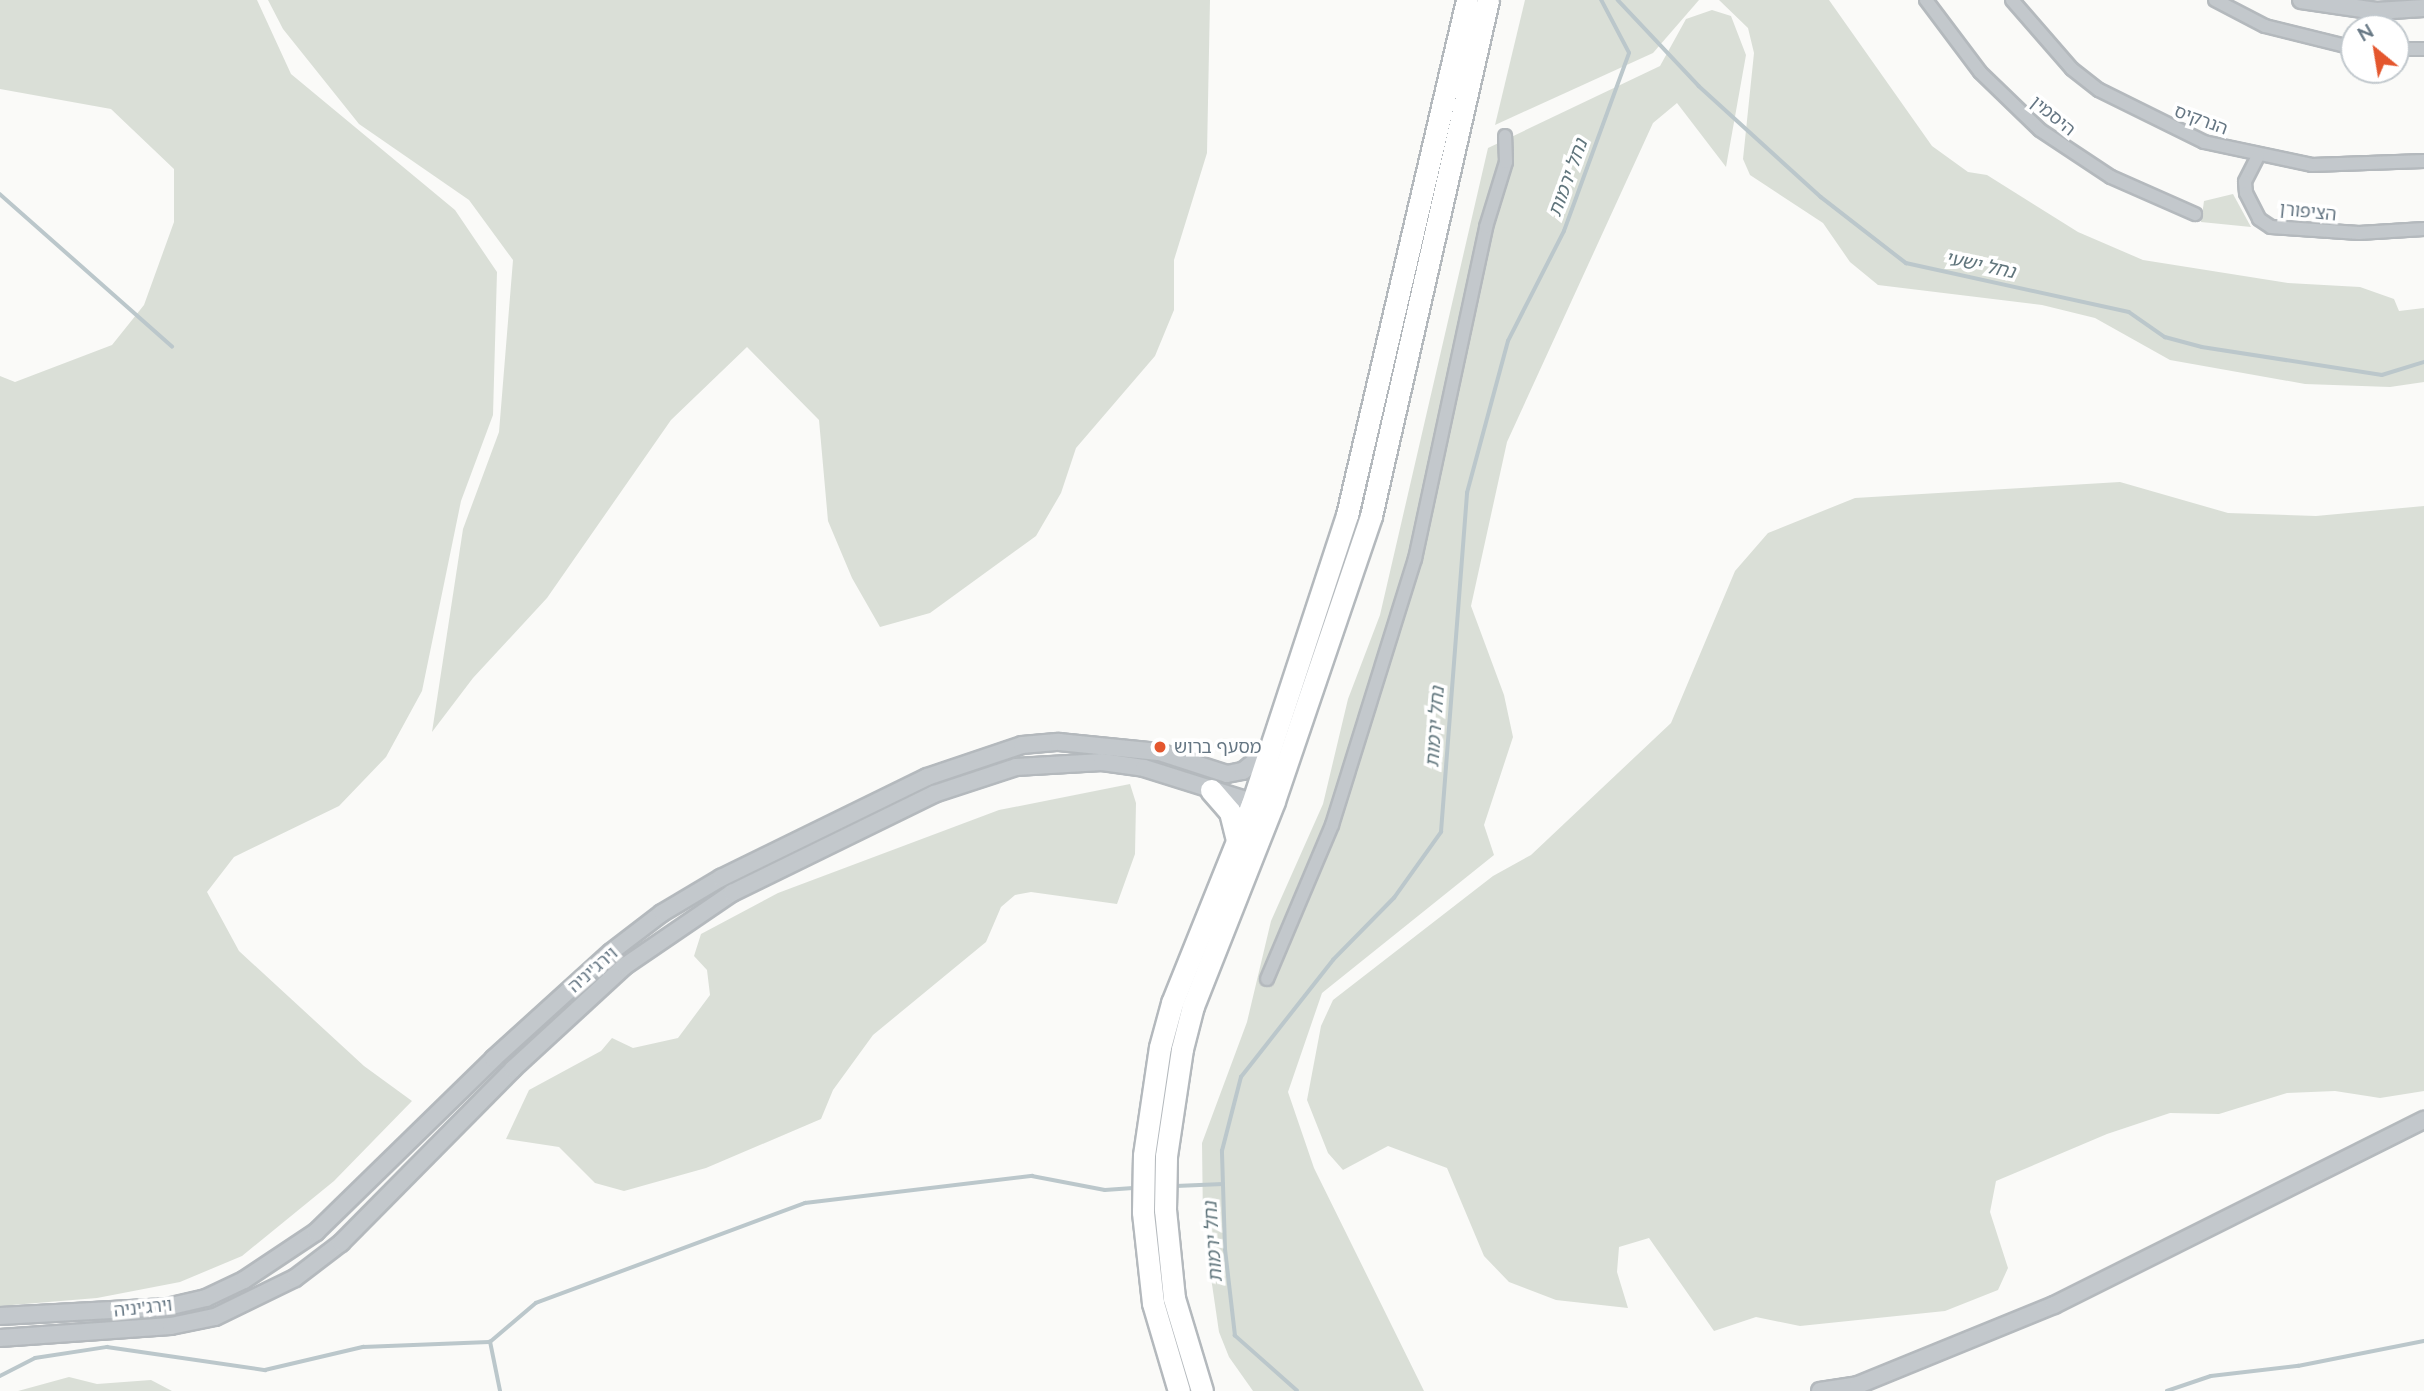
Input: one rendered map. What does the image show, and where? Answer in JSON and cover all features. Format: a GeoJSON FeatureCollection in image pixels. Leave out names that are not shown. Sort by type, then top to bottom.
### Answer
{"type":"FeatureCollection","features":[{"type":"Feature","properties":{"kind":"highway"},"geometry":{"type":"LineString","coordinates":[[1180,1391],[1153,1303],[1143,1212],[1144,1155],[1152,1092],[1172,1003],[1252,804],[1346,515],[1467,0]]}},
{"type":"Feature","properties":{"kind":"highway"},"geometry":{"type":"LineString","coordinates":[[1202,1391],[1174,1298],[1165,1210],[1166,1156],[1193,1006],[1274,801],[1371,516],[1488,0]]}},
{"type":"Feature","properties":{"kind":"highway"},"geometry":{"type":"LineString","coordinates":[[1211,790],[1230,812],[1237,840]]}},
{"type":"Feature","properties":{"kind":"street","name":"הנרקיס"},"geometry":{"type":"LineString","coordinates":[[2012,0],[2071,69],[2099,90],[2170,129],[2258,156],[2312,165],[2424,161]]}},
{"type":"Feature","properties":{"kind":"street"},"geometry":{"type":"LineString","coordinates":[[2215,0],[2265,26],[2340,45]]}},
{"type":"Feature","properties":{"kind":"street"},"geometry":{"type":"LineString","coordinates":[[2301,0],[2376,11],[2424,8]]}},
{"type":"Feature","properties":{"kind":"street","name":"היסמין"},"geometry":{"type":"LineString","coordinates":[[1931,2],[1980,72],[2040,130],[2111,177],[2195,214]]}},
{"type":"Feature","properties":{"kind":"street"},"geometry":{"type":"LineString","coordinates":[[1266,979],[1332,825],[1415,559],[1486,227],[1506,162],[1504,136]]}},
{"type":"Feature","properties":{"kind":"street","name":"הציפורן"},"geometry":{"type":"LineString","coordinates":[[2258,156],[2245,182],[2246,193],[2259,219],[2271,227],[2359,233],[2424,229]]}},
{"type":"Feature","properties":{"kind":"street","name":"וירג'יניה"},"geometry":{"type":"LineString","coordinates":[[0,1317],[167,1307],[206,1298],[244,1280],[316,1232],[493,1059],[611,952],[662,913],[721,878],[927,777],[1021,745],[1059,742],[1159,752],[1227,774],[1243,771],[1270,749]]}},
{"type":"Feature","properties":{"kind":"street","name":"וירג'יניה"},"geometry":{"type":"LineString","coordinates":[[0,1338],[171,1326],[215,1317],[295,1278],[341,1243],[513,1069],[625,966],[732,893],[934,794],[980,775],[1051,761],[1125,764],[1252,804],[1274,801]]}},
{"type":"Feature","properties":{"kind":"street"},"geometry":{"type":"LineString","coordinates":[[1820,1391],[1858,1385],[2054,1305],[2424,1120]]}},
{"type":"Feature","properties":{"kind":"shaded area"},"geometry":{"type":"Polygon","coordinates":[[[0,0],[257,0],[291,74],[455,210],[497,272],[493,415],[461,501],[422,691],[386,757],[339,806],[234,857],[207,892],[239,951],[364,1066],[412,1101],[334,1181],[242,1256],[180,1282],[97,1298],[0,1306],[0,376],[15,382],[112,345],[144,305],[174,222],[174,169],[111,109],[0,89],[0,0]]]}},
{"type":"Feature","properties":{"kind":"shaded area"},"geometry":{"type":"Polygon","coordinates":[[[268,0],[1210,0],[1207,153],[1174,260],[1174,310],[1155,356],[1076,448],[1061,493],[1036,536],[930,613],[880,627],[852,578],[828,521],[819,420],[747,347],[671,420],[547,598],[473,678],[432,732],[463,529],[499,432],[513,260],[469,200],[359,124],[283,29],[268,0]]]}},
{"type":"Feature","properties":{"kind":"shaded area"},"geometry":{"type":"Polygon","coordinates":[[[1525,0],[1699,0],[1653,53],[1495,125],[1525,0]]]}},
{"type":"Feature","properties":{"kind":"shaded area"},"geometry":{"type":"Polygon","coordinates":[[[1719,0],[1829,0],[1932,146],[1968,172],[1987,175],[2078,232],[2143,260],[2288,283],[2360,287],[2394,299],[2399,311],[2424,308],[2424,382],[2390,387],[2305,384],[2170,360],[2095,318],[2042,305],[1878,285],[1850,262],[1823,223],[1750,175],[1743,159],[1754,53],[1748,28],[1719,0]]]}},
{"type":"Feature","properties":{"kind":"shaded area"},"geometry":{"type":"Polygon","coordinates":[[[1712,10],[1731,16],[1746,55],[1726,167],[1677,103],[1653,123],[1507,442],[1471,606],[1504,695],[1513,737],[1484,825],[1494,855],[1322,993],[1288,1092],[1314,1168],[1424,1391],[1253,1391],[1229,1357],[1219,1332],[1203,1223],[1202,1143],[1247,1022],[1271,921],[1323,804],[1348,699],[1380,615],[1488,148],[1660,66],[1686,19],[1712,10]]]}},
{"type":"Feature","properties":{"kind":"shaded area"},"geometry":{"type":"Polygon","coordinates":[[[2233,194],[2251,227],[2201,222],[2204,201],[2233,194]]]}},
{"type":"Feature","properties":{"kind":"shaded area"},"geometry":{"type":"Polygon","coordinates":[[[2120,482],[2228,513],[2316,516],[2424,506],[2424,1091],[2380,1098],[2335,1091],[2287,1093],[2219,1114],[2170,1113],[2107,1134],[1996,1181],[1990,1212],[2008,1268],[1998,1290],[1945,1311],[1800,1326],[1756,1317],[1714,1331],[1649,1238],[1619,1247],[1617,1272],[1628,1308],[1556,1300],[1509,1282],[1484,1256],[1447,1168],[1388,1146],[1343,1170],[1328,1153],[1307,1100],[1321,1026],[1333,1000],[1493,876],[1531,855],[1671,723],[1735,571],[1768,533],[1855,498],[2120,482]]]}},
{"type":"Feature","properties":{"kind":"shaded area"},"geometry":{"type":"Polygon","coordinates":[[[1130,784],[1136,803],[1135,854],[1117,904],[1031,892],[1015,895],[1001,907],[986,942],[873,1035],[833,1090],[821,1119],[706,1168],[624,1191],[595,1183],[559,1147],[506,1139],[529,1090],[601,1051],[612,1038],[633,1048],[678,1038],[710,995],[707,970],[694,956],[701,934],[778,893],[999,810],[1130,784]]]}},
{"type":"Feature","properties":{"kind":"shaded area"},"geometry":{"type":"Polygon","coordinates":[[[69,1377],[97,1384],[151,1380],[172,1391],[18,1391],[69,1377]]]}},
{"type":"Feature","properties":{"kind":"waterway","name":"נחל ירמות"},"geometry":{"type":"LineString","coordinates":[[1297,1391],[1235,1336],[1225,1249],[1222,1151],[1241,1077],[1333,960],[1394,898],[1441,832],[1467,493],[1508,341],[1564,231],[1629,53],[1601,0]]}},
{"type":"Feature","properties":{"kind":"waterway","name":"נחל ישעי"},"geometry":{"type":"LineString","coordinates":[[1618,0],[1699,86],[1821,197],[1906,263],[2129,312],[2165,337],[2202,347],[2382,375],[2424,362]]}},
{"type":"Feature","properties":{"kind":"waterway"},"geometry":{"type":"LineString","coordinates":[[0,194],[172,346]]}},
{"type":"Feature","properties":{"kind":"waterway"},"geometry":{"type":"LineString","coordinates":[[500,1391],[490,1342],[536,1303],[805,1203],[1032,1176],[1105,1190],[1133,1188]]}},
{"type":"Feature","properties":{"kind":"waterway"},"geometry":{"type":"LineString","coordinates":[[1176,1186],[1223,1184]]}},
{"type":"Feature","properties":{"kind":"waterway"},"geometry":{"type":"LineString","coordinates":[[2167,1391],[2211,1376],[2298,1366],[2424,1341]]}},
{"type":"Feature","properties":{"kind":"waterway"},"geometry":{"type":"LineString","coordinates":[[0,1376],[35,1358],[107,1347],[265,1370],[363,1347],[489,1342]]}},
{"type":"Feature","properties":{"kind":"place","name":"מסעף ברוש"},"geometry":{"type":"Point","coordinates":[1160,747]}}]}
